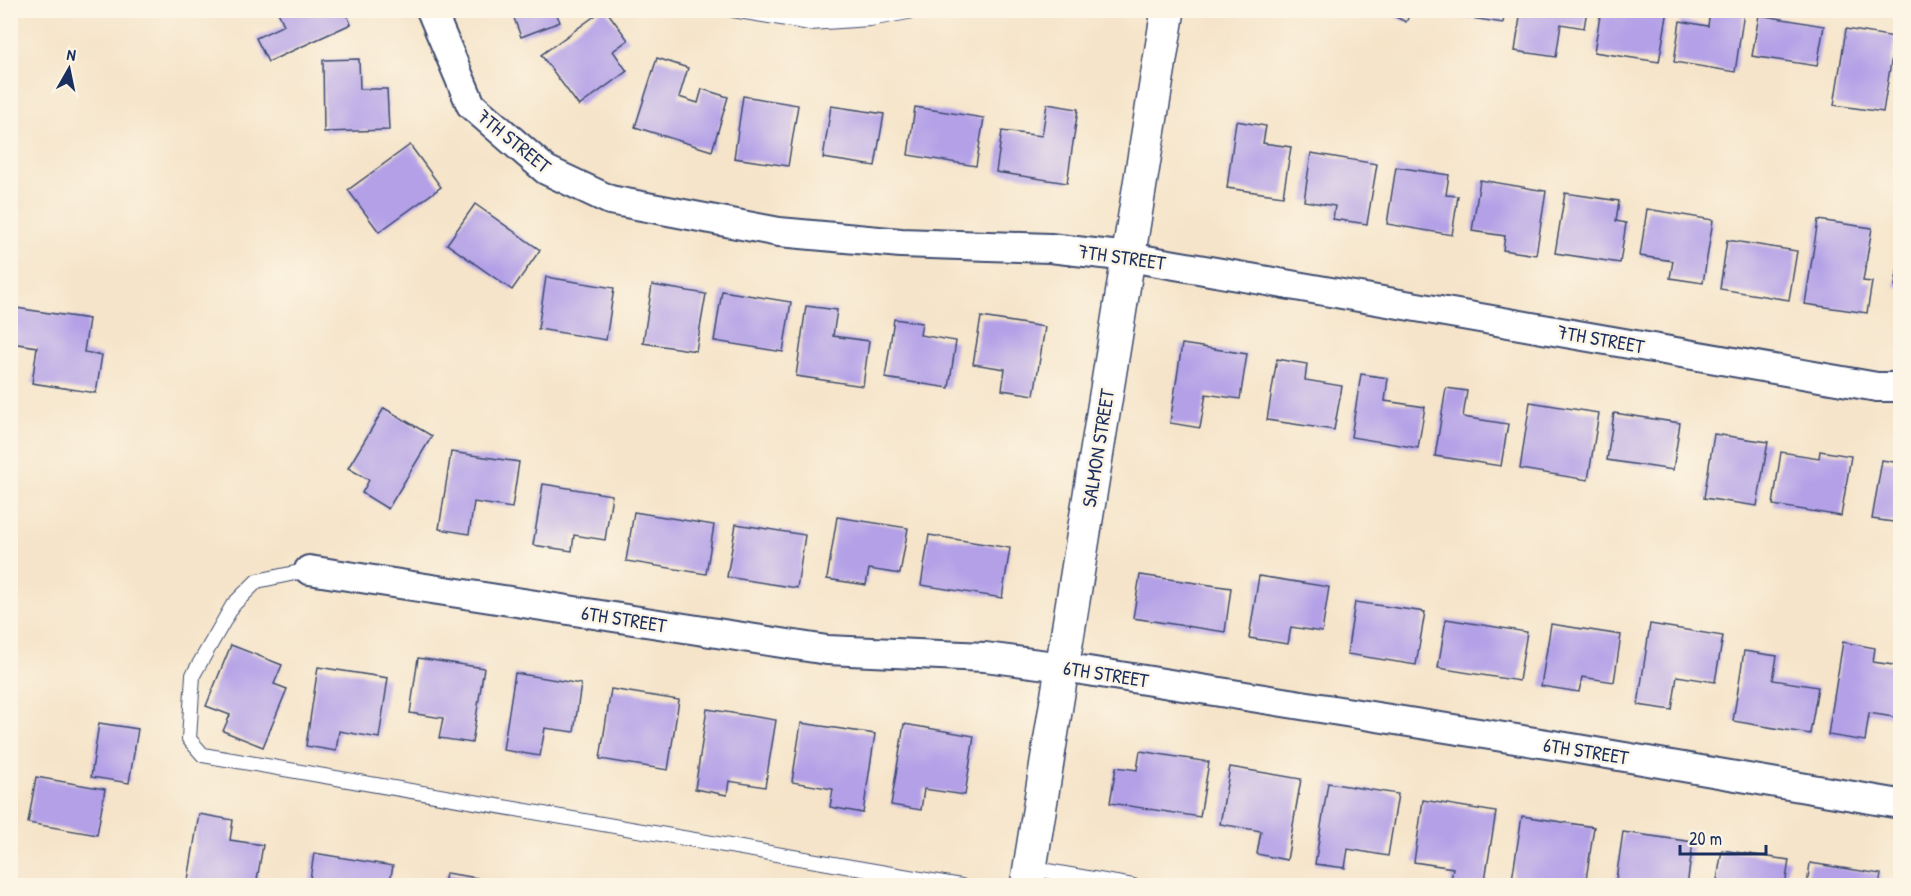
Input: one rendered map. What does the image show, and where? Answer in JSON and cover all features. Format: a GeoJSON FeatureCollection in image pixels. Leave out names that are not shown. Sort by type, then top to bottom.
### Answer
{"type":"FeatureCollection","features":[{"type":"Feature","properties":{"kind":"street","name":"7TH STREET"},"geometry":{"type":"LineString","coordinates":[[431,10],[471,105],[546,170],[610,200],[778,232],[901,243],[1050,248],[1129,257],[1877,387],[1900,387]]}},
{"type":"Feature","properties":{"kind":"street","name":"SALMON STREET"},"geometry":{"type":"LineString","coordinates":[[1028,877],[1168,10]]}},
{"type":"Feature","properties":{"kind":"street","name":"6TH STREET"},"geometry":{"type":"LineString","coordinates":[[309,570],[827,650],[985,657],[1063,667],[1560,746],[1900,804]]}},
{"type":"Feature","properties":{"kind":"lane"},"geometry":{"type":"LineString","coordinates":[[733,10],[810,23],[870,19],[920,10]]}},
{"type":"Feature","properties":{"kind":"lane"},"geometry":{"type":"LineString","coordinates":[[309,570],[257,581],[233,605],[193,675],[189,739],[203,755],[961,885]]}},
{"type":"Feature","properties":{"kind":"lane"},"geometry":{"type":"LineString","coordinates":[[1028,877],[1132,885]]}},
{"type":"Feature","properties":{"kind":"building"},"geometry":{"type":"Polygon","coordinates":[[[277,10],[345,10],[351,24],[268,62],[256,38],[284,25],[277,10]]]}},
{"type":"Feature","properties":{"kind":"building"},"geometry":{"type":"Polygon","coordinates":[[[511,10],[555,10],[560,22],[521,37],[511,10]]]}},
{"type":"Feature","properties":{"kind":"building"},"geometry":{"type":"Polygon","coordinates":[[[606,10],[628,40],[613,51],[627,71],[579,106],[541,55],[606,10]]]}},
{"type":"Feature","properties":{"kind":"building"},"geometry":{"type":"Polygon","coordinates":[[[1381,10],[1412,10],[1406,22],[1381,10]]]}},
{"type":"Feature","properties":{"kind":"building"},"geometry":{"type":"Polygon","coordinates":[[[1440,10],[1505,10],[1503,23],[1440,13],[1440,10]]]}},
{"type":"Feature","properties":{"kind":"building"},"geometry":{"type":"Polygon","coordinates":[[[1521,10],[1587,10],[1584,28],[1561,24],[1556,57],[1515,51],[1521,10]]]}},
{"type":"Feature","properties":{"kind":"building"},"geometry":{"type":"Polygon","coordinates":[[[1601,10],[1668,10],[1659,62],[1594,52],[1601,10]]]}},
{"type":"Feature","properties":{"kind":"building"},"geometry":{"type":"Polygon","coordinates":[[[1710,10],[1744,12],[1735,72],[1674,62],[1680,21],[1708,26],[1710,10]]]}},
{"type":"Feature","properties":{"kind":"building"},"geometry":{"type":"Polygon","coordinates":[[[1759,15],[1824,26],[1817,66],[1752,56],[1759,15]]]}},
{"type":"Feature","properties":{"kind":"building"},"geometry":{"type":"Polygon","coordinates":[[[1846,29],[1895,37],[1883,112],[1834,105],[1846,29]]]}},
{"type":"Feature","properties":{"kind":"building"},"geometry":{"type":"Polygon","coordinates":[[[657,58],[688,68],[679,97],[698,103],[702,89],[728,97],[712,151],[635,127],[657,58]]]}},
{"type":"Feature","properties":{"kind":"building"},"geometry":{"type":"Polygon","coordinates":[[[359,59],[360,89],[387,89],[389,130],[324,132],[323,60],[359,59]]]}},
{"type":"Feature","properties":{"kind":"building"},"geometry":{"type":"Polygon","coordinates":[[[743,96],[798,105],[788,166],[734,158],[743,96]]]}},
{"type":"Feature","properties":{"kind":"building"},"geometry":{"type":"Polygon","coordinates":[[[1047,104],[1078,109],[1067,183],[996,172],[1002,131],[1042,136],[1047,104]]]}},
{"type":"Feature","properties":{"kind":"building"},"geometry":{"type":"Polygon","coordinates":[[[831,106],[884,114],[875,166],[823,158],[831,106]]]}},
{"type":"Feature","properties":{"kind":"building"},"geometry":{"type":"Polygon","coordinates":[[[915,107],[984,118],[976,166],[908,155],[915,107]]]}},
{"type":"Feature","properties":{"kind":"building"},"geometry":{"type":"Polygon","coordinates":[[[1236,121],[1266,126],[1263,143],[1291,147],[1283,196],[1227,188],[1236,121]]]}},
{"type":"Feature","properties":{"kind":"building"},"geometry":{"type":"Polygon","coordinates":[[[410,145],[441,187],[379,232],[348,190],[410,145]]]}},
{"type":"Feature","properties":{"kind":"building"},"geometry":{"type":"Polygon","coordinates":[[[1311,153],[1377,164],[1367,224],[1333,219],[1335,206],[1304,201],[1311,153]]]}},
{"type":"Feature","properties":{"kind":"building"},"geometry":{"type":"Polygon","coordinates":[[[1396,167],[1449,175],[1446,195],[1458,196],[1452,235],[1387,224],[1396,167]]]}},
{"type":"Feature","properties":{"kind":"building"},"geometry":{"type":"Polygon","coordinates":[[[1480,180],[1546,191],[1536,255],[1503,250],[1505,236],[1472,231],[1480,180]]]}},
{"type":"Feature","properties":{"kind":"building"},"geometry":{"type":"Polygon","coordinates":[[[1565,193],[1619,201],[1616,221],[1626,223],[1620,263],[1555,253],[1565,193]]]}},
{"type":"Feature","properties":{"kind":"building"},"geometry":{"type":"Polygon","coordinates":[[[475,204],[540,250],[512,290],[447,244],[475,204]]]}},
{"type":"Feature","properties":{"kind":"building"},"geometry":{"type":"Polygon","coordinates":[[[1647,209],[1713,220],[1703,283],[1670,278],[1673,261],[1640,256],[1647,209]]]}},
{"type":"Feature","properties":{"kind":"building"},"geometry":{"type":"Polygon","coordinates":[[[1818,220],[1872,228],[1863,281],[1872,282],[1867,313],[1805,304],[1818,220]]]}},
{"type":"Feature","properties":{"kind":"building"},"geometry":{"type":"Polygon","coordinates":[[[1727,240],[1797,251],[1789,300],[1720,289],[1727,240]]]}},
{"type":"Feature","properties":{"kind":"building"},"geometry":{"type":"Polygon","coordinates":[[[1900,260],[1900,287],[1895,286],[1900,260]]]}},
{"type":"Feature","properties":{"kind":"building"},"geometry":{"type":"Polygon","coordinates":[[[546,277],[614,288],[606,340],[538,329],[546,277]]]}},
{"type":"Feature","properties":{"kind":"building"},"geometry":{"type":"Polygon","coordinates":[[[652,285],[706,294],[696,351],[643,343],[652,285]]]}},
{"type":"Feature","properties":{"kind":"building"},"geometry":{"type":"Polygon","coordinates":[[[722,291],[791,302],[783,352],[714,341],[722,291]]]}},
{"type":"Feature","properties":{"kind":"building"},"geometry":{"type":"Polygon","coordinates":[[[806,306],[837,310],[833,336],[869,341],[863,386],[796,376],[806,306]]]}},
{"type":"Feature","properties":{"kind":"building"},"geometry":{"type":"Polygon","coordinates":[[[16,308],[89,319],[84,352],[102,355],[96,393],[32,383],[37,347],[11,343],[16,308]]]}},
{"type":"Feature","properties":{"kind":"building"},"geometry":{"type":"Polygon","coordinates":[[[981,317],[1045,327],[1034,395],[1002,390],[1005,369],[973,364],[981,317]]]}},
{"type":"Feature","properties":{"kind":"building"},"geometry":{"type":"Polygon","coordinates":[[[894,319],[922,323],[920,335],[956,341],[949,388],[885,378],[894,319]]]}},
{"type":"Feature","properties":{"kind":"building"},"geometry":{"type":"Polygon","coordinates":[[[1182,344],[1247,354],[1240,399],[1206,394],[1200,428],[1170,423],[1182,344]]]}},
{"type":"Feature","properties":{"kind":"building"},"geometry":{"type":"Polygon","coordinates":[[[1277,359],[1307,364],[1305,380],[1342,386],[1334,430],[1267,420],[1277,359]]]}},
{"type":"Feature","properties":{"kind":"building"},"geometry":{"type":"Polygon","coordinates":[[[1361,374],[1388,378],[1385,401],[1425,407],[1418,448],[1351,437],[1361,374]]]}},
{"type":"Feature","properties":{"kind":"building"},"geometry":{"type":"Polygon","coordinates":[[[1446,388],[1467,391],[1463,417],[1508,424],[1501,466],[1435,456],[1446,388]]]}},
{"type":"Feature","properties":{"kind":"building"},"geometry":{"type":"Polygon","coordinates":[[[1530,402],[1599,413],[1588,480],[1520,469],[1530,402]]]}},
{"type":"Feature","properties":{"kind":"building"},"geometry":{"type":"Polygon","coordinates":[[[384,408],[432,436],[388,509],[362,493],[369,480],[348,468],[384,408]]]}},
{"type":"Feature","properties":{"kind":"building"},"geometry":{"type":"Polygon","coordinates":[[[1614,413],[1680,423],[1673,470],[1607,460],[1614,413]]]}},
{"type":"Feature","properties":{"kind":"building"},"geometry":{"type":"Polygon","coordinates":[[[1714,434],[1768,442],[1757,506],[1704,498],[1714,434]]]}},
{"type":"Feature","properties":{"kind":"building"},"geometry":{"type":"Polygon","coordinates":[[[1820,451],[1851,456],[1841,516],[1773,505],[1781,452],[1819,458],[1820,451]]]}},
{"type":"Feature","properties":{"kind":"building"},"geometry":{"type":"Polygon","coordinates":[[[451,452],[519,462],[512,508],[474,502],[469,534],[439,529],[451,452]]]}},
{"type":"Feature","properties":{"kind":"building"},"geometry":{"type":"Polygon","coordinates":[[[1882,460],[1900,463],[1900,523],[1872,519],[1882,460]]]}},
{"type":"Feature","properties":{"kind":"building"},"geometry":{"type":"Polygon","coordinates":[[[543,484],[612,495],[605,540],[574,535],[572,551],[533,545],[543,484]]]}},
{"type":"Feature","properties":{"kind":"building"},"geometry":{"type":"Polygon","coordinates":[[[634,512],[714,525],[706,574],[626,561],[634,512]]]}},
{"type":"Feature","properties":{"kind":"building"},"geometry":{"type":"Polygon","coordinates":[[[837,517],[908,528],[900,574],[869,569],[866,585],[827,579],[837,517]]]}},
{"type":"Feature","properties":{"kind":"building"},"geometry":{"type":"Polygon","coordinates":[[[736,524],[805,535],[797,588],[727,577],[736,524]]]}},
{"type":"Feature","properties":{"kind":"building"},"geometry":{"type":"Polygon","coordinates":[[[929,535],[1010,548],[1002,598],[921,585],[929,535]]]}},
{"type":"Feature","properties":{"kind":"building"},"geometry":{"type":"Polygon","coordinates":[[[1140,575],[1231,588],[1225,632],[1133,618],[1140,575]]]}},
{"type":"Feature","properties":{"kind":"building"},"geometry":{"type":"Polygon","coordinates":[[[1259,576],[1329,587],[1322,632],[1291,627],[1288,644],[1249,638],[1259,576]]]}},
{"type":"Feature","properties":{"kind":"building"},"geometry":{"type":"Polygon","coordinates":[[[1355,602],[1425,612],[1416,665],[1347,654],[1355,602]]]}},
{"type":"Feature","properties":{"kind":"building"},"geometry":{"type":"Polygon","coordinates":[[[1446,619],[1527,632],[1519,681],[1438,668],[1446,619]]]}},
{"type":"Feature","properties":{"kind":"building"},"geometry":{"type":"Polygon","coordinates":[[[1551,624],[1621,635],[1614,682],[1582,677],[1579,692],[1541,686],[1551,624]]]}},
{"type":"Feature","properties":{"kind":"building"},"geometry":{"type":"Polygon","coordinates":[[[1650,624],[1723,636],[1715,682],[1677,676],[1672,710],[1638,705],[1650,624]]]}},
{"type":"Feature","properties":{"kind":"building"},"geometry":{"type":"Polygon","coordinates":[[[1843,642],[1875,648],[1873,662],[1900,666],[1900,718],[1869,713],[1865,741],[1828,735],[1843,642]]]}},
{"type":"Feature","properties":{"kind":"building"},"geometry":{"type":"Polygon","coordinates":[[[231,645],[282,665],[274,684],[287,689],[263,747],[223,731],[230,715],[206,706],[231,645]]]}},
{"type":"Feature","properties":{"kind":"building"},"geometry":{"type":"Polygon","coordinates":[[[1744,651],[1777,656],[1773,680],[1818,687],[1810,734],[1733,721],[1744,651]]]}},
{"type":"Feature","properties":{"kind":"building"},"geometry":{"type":"Polygon","coordinates":[[[418,658],[484,668],[472,743],[439,738],[443,718],[410,713],[418,658]]]}},
{"type":"Feature","properties":{"kind":"building"},"geometry":{"type":"Polygon","coordinates":[[[318,667],[388,678],[379,738],[339,731],[336,751],[306,746],[318,667]]]}},
{"type":"Feature","properties":{"kind":"building"},"geometry":{"type":"Polygon","coordinates":[[[515,673],[581,684],[574,732],[545,728],[540,756],[503,750],[515,673]]]}},
{"type":"Feature","properties":{"kind":"building"},"geometry":{"type":"Polygon","coordinates":[[[611,689],[679,700],[668,770],[600,759],[611,689]]]}},
{"type":"Feature","properties":{"kind":"building"},"geometry":{"type":"Polygon","coordinates":[[[707,709],[776,720],[765,787],[729,781],[727,795],[695,789],[707,709]]]}},
{"type":"Feature","properties":{"kind":"building"},"geometry":{"type":"Polygon","coordinates":[[[99,723],[138,729],[129,783],[91,777],[99,723]]]}},
{"type":"Feature","properties":{"kind":"building"},"geometry":{"type":"Polygon","coordinates":[[[801,723],[875,734],[863,813],[830,807],[833,789],[792,782],[801,723]]]}},
{"type":"Feature","properties":{"kind":"building"},"geometry":{"type":"Polygon","coordinates":[[[904,724],[974,736],[965,795],[924,789],[921,810],[891,805],[904,724]]]}},
{"type":"Feature","properties":{"kind":"building"},"geometry":{"type":"Polygon","coordinates":[[[1140,751],[1209,762],[1200,817],[1110,803],[1116,767],[1137,770],[1140,751]]]}},
{"type":"Feature","properties":{"kind":"building"},"geometry":{"type":"Polygon","coordinates":[[[1230,767],[1301,779],[1287,860],[1257,854],[1261,831],[1220,824],[1230,767]]]}},
{"type":"Feature","properties":{"kind":"building"},"geometry":{"type":"Polygon","coordinates":[[[36,777],[105,789],[97,835],[28,823],[36,777]]]}},
{"type":"Feature","properties":{"kind":"building"},"geometry":{"type":"Polygon","coordinates":[[[1328,783],[1398,794],[1388,856],[1348,849],[1345,868],[1315,864],[1328,783]]]}},
{"type":"Feature","properties":{"kind":"building"},"geometry":{"type":"Polygon","coordinates":[[[1423,800],[1496,812],[1484,886],[1450,886],[1453,868],[1414,862],[1423,800]]]}},
{"type":"Feature","properties":{"kind":"building"},"geometry":{"type":"Polygon","coordinates":[[[199,814],[233,820],[230,840],[263,845],[256,886],[187,886],[199,814]]]}},
{"type":"Feature","properties":{"kind":"building"},"geometry":{"type":"Polygon","coordinates":[[[1522,816],[1594,827],[1585,886],[1563,886],[1543,882],[1542,886],[1511,886],[1522,816]]]}},
{"type":"Feature","properties":{"kind":"building"},"geometry":{"type":"Polygon","coordinates":[[[1623,832],[1693,842],[1687,886],[1615,886],[1623,832]]]}},
{"type":"Feature","properties":{"kind":"building"},"geometry":{"type":"Polygon","coordinates":[[[1722,850],[1789,860],[1785,886],[1716,886],[1722,850]]]}},
{"type":"Feature","properties":{"kind":"building"},"geometry":{"type":"Polygon","coordinates":[[[314,853],[393,866],[389,886],[309,886],[314,853]]]}},
{"type":"Feature","properties":{"kind":"building"},"geometry":{"type":"Polygon","coordinates":[[[1810,863],[1881,874],[1879,886],[1807,886],[1810,863]]]}},
{"type":"Feature","properties":{"kind":"building"},"geometry":{"type":"Polygon","coordinates":[[[446,873],[477,878],[476,886],[444,886],[446,873]]]}}]}
